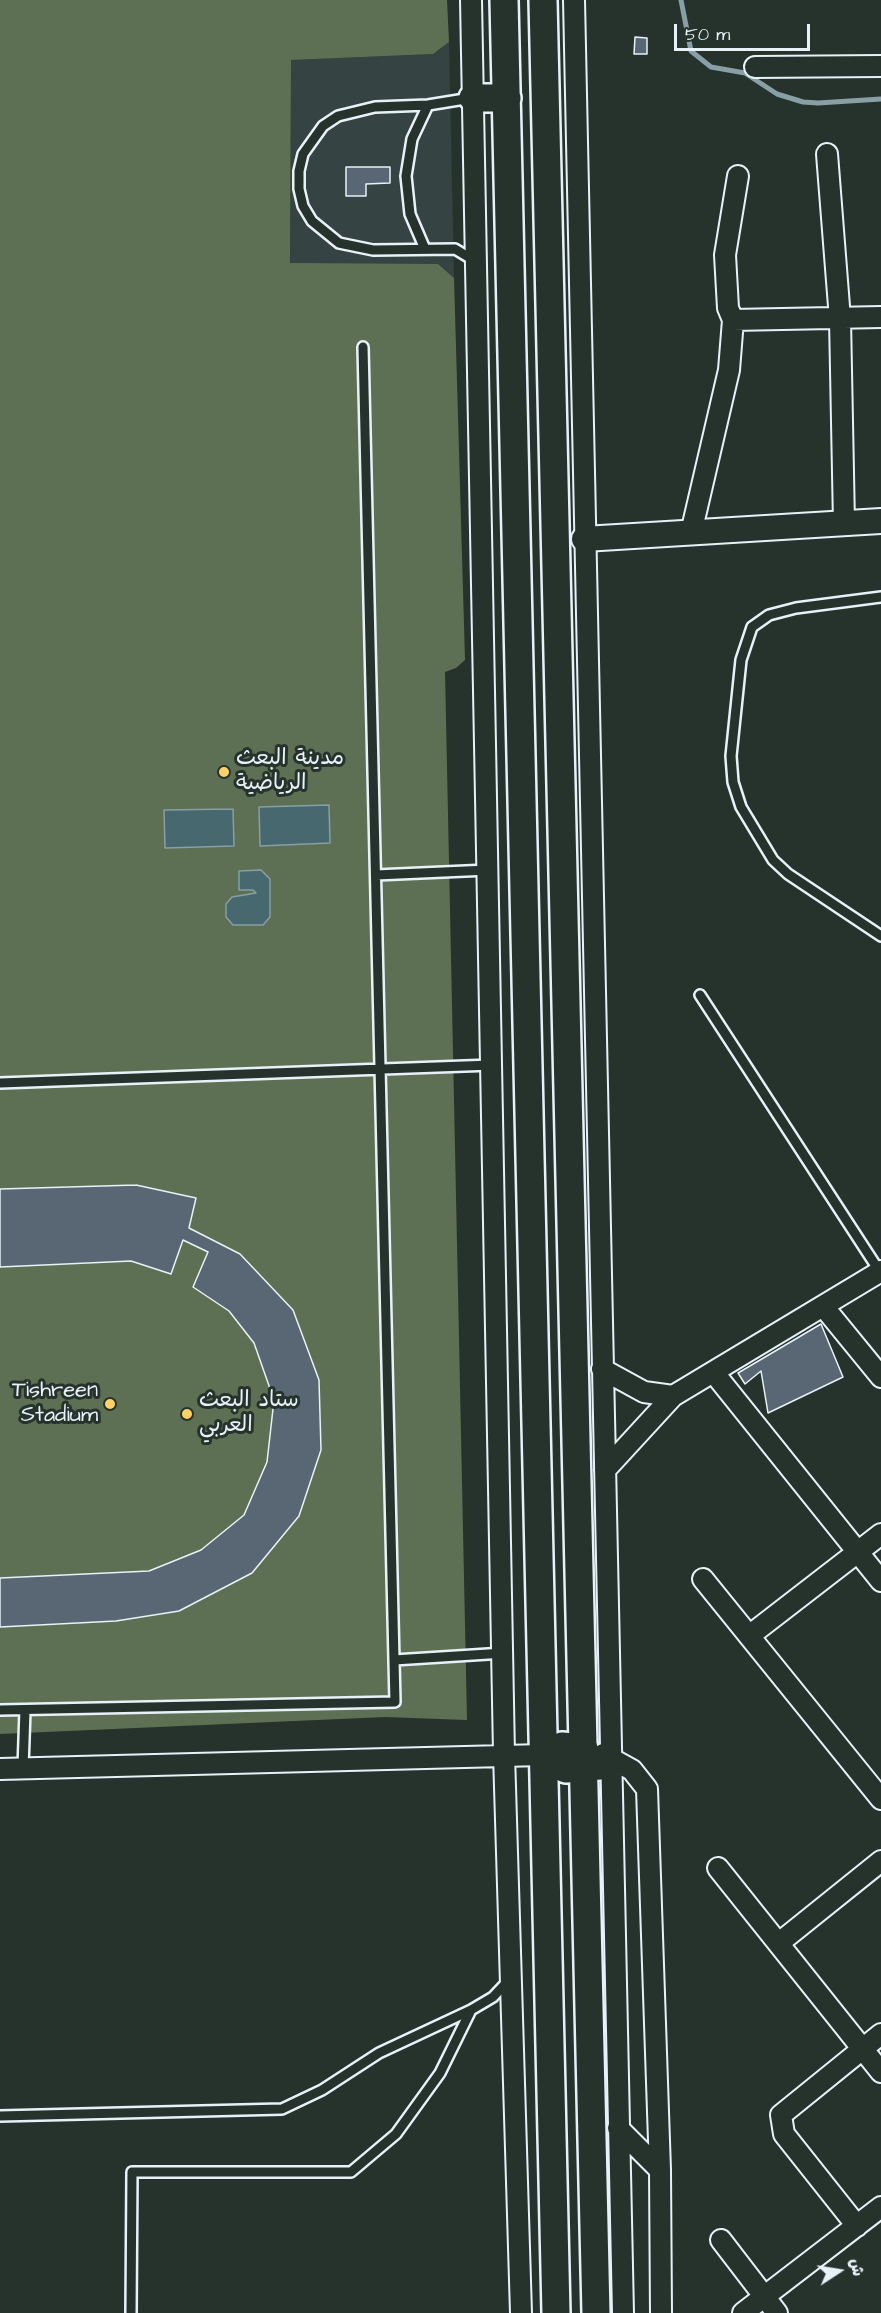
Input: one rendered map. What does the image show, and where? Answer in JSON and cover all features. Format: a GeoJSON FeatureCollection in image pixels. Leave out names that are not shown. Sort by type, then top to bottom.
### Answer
{"type":"FeatureCollection","features":[{"type":"Feature","properties":{"kind":"main road"},"geometry":{"type":"LineString","coordinates":[[504,0],[556,2313]]}},
{"type":"Feature","properties":{"kind":"main road"},"geometry":{"type":"LineString","coordinates":[[543,0],[596,2313]]}},
{"type":"Feature","properties":{"kind":"main road"},"geometry":{"type":"LineString","coordinates":[[473,98],[507,98]]}},
{"type":"Feature","properties":{"kind":"main road"},"geometry":{"type":"LineString","coordinates":[[542,1755],[557,1767],[584,1757],[611,1761]]}},
{"type":"Feature","properties":{"kind":"street"},"geometry":{"type":"LineString","coordinates":[[471,0],[504,1653],[504,1754],[521,2313]]}},
{"type":"Feature","properties":{"kind":"street"},"geometry":{"type":"LineString","coordinates":[[573,0],[623,2313]]}},
{"type":"Feature","properties":{"kind":"street"},"geometry":{"type":"LineString","coordinates":[[755,67],[881,66]]}},
{"type":"Feature","properties":{"kind":"street"},"geometry":{"type":"LineString","coordinates":[[827,154],[840,319],[844,524]]}},
{"type":"Feature","properties":{"kind":"street"},"geometry":{"type":"LineString","coordinates":[[691,533],[729,369],[733,320],[728,308],[725,255],[738,176]]}},
{"type":"Feature","properties":{"kind":"street"},"geometry":{"type":"LineString","coordinates":[[733,320],[881,317]]}},
{"type":"Feature","properties":{"kind":"street"},"geometry":{"type":"LineString","coordinates":[[584,539],[881,521]]}},
{"type":"Feature","properties":{"kind":"street"},"geometry":{"type":"LineString","coordinates":[[604,1470],[673,1396],[880,1272]]}},
{"type":"Feature","properties":{"kind":"street"},"geometry":{"type":"LineString","coordinates":[[823,1306],[881,1377]]}},
{"type":"Feature","properties":{"kind":"street"},"geometry":{"type":"LineString","coordinates":[[602,1369],[644,1392],[673,1396]]}},
{"type":"Feature","properties":{"kind":"street"},"geometry":{"type":"LineString","coordinates":[[714,1373],[881,1581]]}},
{"type":"Feature","properties":{"kind":"street"},"geometry":{"type":"LineString","coordinates":[[749,1636],[881,1534]]}},
{"type":"Feature","properties":{"kind":"street"},"geometry":{"type":"LineString","coordinates":[[703,1579],[881,1799]]}},
{"type":"Feature","properties":{"kind":"street"},"geometry":{"type":"LineString","coordinates":[[0,1769],[504,1754],[542,1755]]}},
{"type":"Feature","properties":{"kind":"street"},"geometry":{"type":"LineString","coordinates":[[611,1761],[632,1770],[647,1789],[660,2170],[661,2313]]}},
{"type":"Feature","properties":{"kind":"street"},"geometry":{"type":"LineString","coordinates":[[778,1943],[881,1861]]}},
{"type":"Feature","properties":{"kind":"street"},"geometry":{"type":"LineString","coordinates":[[718,1868],[881,2072]]}},
{"type":"Feature","properties":{"kind":"street"},"geometry":{"type":"LineString","coordinates":[[857,2226],[784,2134],[781,2115],[881,2034]]}},
{"type":"Feature","properties":{"kind":"street"},"geometry":{"type":"LineString","coordinates":[[618,2128],[660,2170]]}},
{"type":"Feature","properties":{"kind":"street"},"geometry":{"type":"LineString","coordinates":[[743,2313],[881,2207]]}},
{"type":"Feature","properties":{"kind":"street"},"geometry":{"type":"LineString","coordinates":[[721,2240],[777,2313]]}},
{"type":"Feature","properties":{"kind":"lane"},"geometry":{"type":"LineString","coordinates":[[473,98],[428,105],[375,107],[338,116],[323,126],[311,139],[298,171],[303,206],[312,221],[339,243],[373,250],[455,249],[466,253],[476,261]]}},
{"type":"Feature","properties":{"kind":"lane"},"geometry":{"type":"LineString","coordinates":[[425,249],[410,214],[406,176],[412,139],[428,105]]}},
{"type":"Feature","properties":{"kind":"lane"},"geometry":{"type":"LineString","coordinates":[[0,1710],[395,1702],[363,347]]}},
{"type":"Feature","properties":{"kind":"lane"},"geometry":{"type":"LineString","coordinates":[[881,597],[796,608],[769,615],[752,627],[741,660],[731,756],[733,782],[741,807],[774,860],[788,874],[881,936]]}},
{"type":"Feature","properties":{"kind":"lane"},"geometry":{"type":"LineString","coordinates":[[376,875],[488,870]]}},
{"type":"Feature","properties":{"kind":"lane"},"geometry":{"type":"LineString","coordinates":[[700,995],[880,1272]]}},
{"type":"Feature","properties":{"kind":"lane"},"geometry":{"type":"LineString","coordinates":[[0,1083],[492,1065]]}},
{"type":"Feature","properties":{"kind":"lane"},"geometry":{"type":"LineString","coordinates":[[394,1660],[504,1653]]}},
{"type":"Feature","properties":{"kind":"lane"},"geometry":{"type":"LineString","coordinates":[[23,1768],[25,1710]]}},
{"type":"Feature","properties":{"kind":"lane"},"geometry":{"type":"LineString","coordinates":[[0,2116],[282,2109],[322,2090],[379,2053],[471,2010],[493,1996],[511,1978]]}},
{"type":"Feature","properties":{"kind":"lane"},"geometry":{"type":"LineString","coordinates":[[131,2313],[132,2172],[351,2172],[396,2133],[440,2073],[471,2010]]}},
{"type":"Feature","properties":{"kind":"shaded area"},"geometry":{"type":"Polygon","coordinates":[[[449,42],[454,278],[437,264],[290,264],[291,60],[433,54],[449,42]]]}},
{"type":"Feature","properties":{"kind":"green space","name":"مدينة البعث الرياضية"},"geometry":{"type":"Polygon","coordinates":[[[0,0],[447,0],[449,42],[433,54],[291,60],[290,263],[438,264],[454,278],[465,660],[456,668],[445,672],[467,1720],[385,1717],[0,1734],[0,0]]]}},
{"type":"Feature","properties":{"kind":"water"},"geometry":{"type":"Polygon","coordinates":[[[329,805],[330,843],[260,846],[259,807],[329,805]]]}},
{"type":"Feature","properties":{"kind":"water"},"geometry":{"type":"Polygon","coordinates":[[[233,809],[234,846],[165,848],[164,810],[233,809]]]}},
{"type":"Feature","properties":{"kind":"water"},"geometry":{"type":"Polygon","coordinates":[[[261,870],[270,879],[270,917],[263,925],[233,925],[226,917],[226,904],[232,897],[256,893],[253,890],[239,890],[239,871],[261,870]]]}},
{"type":"Feature","properties":{"kind":"building"},"geometry":{"type":"Polygon","coordinates":[[[635,37],[647,38],[647,54],[634,54],[635,37]]]}},
{"type":"Feature","properties":{"kind":"building"},"geometry":{"type":"Polygon","coordinates":[[[346,167],[390,167],[390,183],[366,184],[366,196],[346,196],[346,167]]]}},
{"type":"Feature","properties":{"kind":"building"},"geometry":{"type":"Polygon","coordinates":[[[136,1185],[196,1198],[189,1228],[240,1254],[293,1310],[319,1380],[321,1450],[299,1516],[252,1573],[179,1611],[116,1621],[0,1627],[0,1578],[149,1571],[201,1550],[244,1515],[267,1462],[274,1400],[254,1343],[229,1311],[193,1287],[208,1252],[183,1240],[171,1274],[131,1261],[0,1267],[0,1189],[136,1185]]]}},
{"type":"Feature","properties":{"kind":"building"},"geometry":{"type":"Polygon","coordinates":[[[821,1324],[843,1377],[768,1413],[761,1371],[745,1384],[738,1373],[821,1324]]]}},
{"type":"Feature","properties":{"kind":"waterway"},"geometry":{"type":"LineString","coordinates":[[681,0],[691,51],[711,67],[745,73],[777,94],[803,102],[881,99]]}},
{"type":"Feature","properties":{"kind":"place","name":"مدينة البعث الرياضية"},"geometry":{"type":"Point","coordinates":[224,772]}},
{"type":"Feature","properties":{"kind":"place","name":"Tishreen Stadium"},"geometry":{"type":"Point","coordinates":[110,1404]}},
{"type":"Feature","properties":{"kind":"place","name":"ستاد البعث العربي"},"geometry":{"type":"Point","coordinates":[187,1414]}}]}
